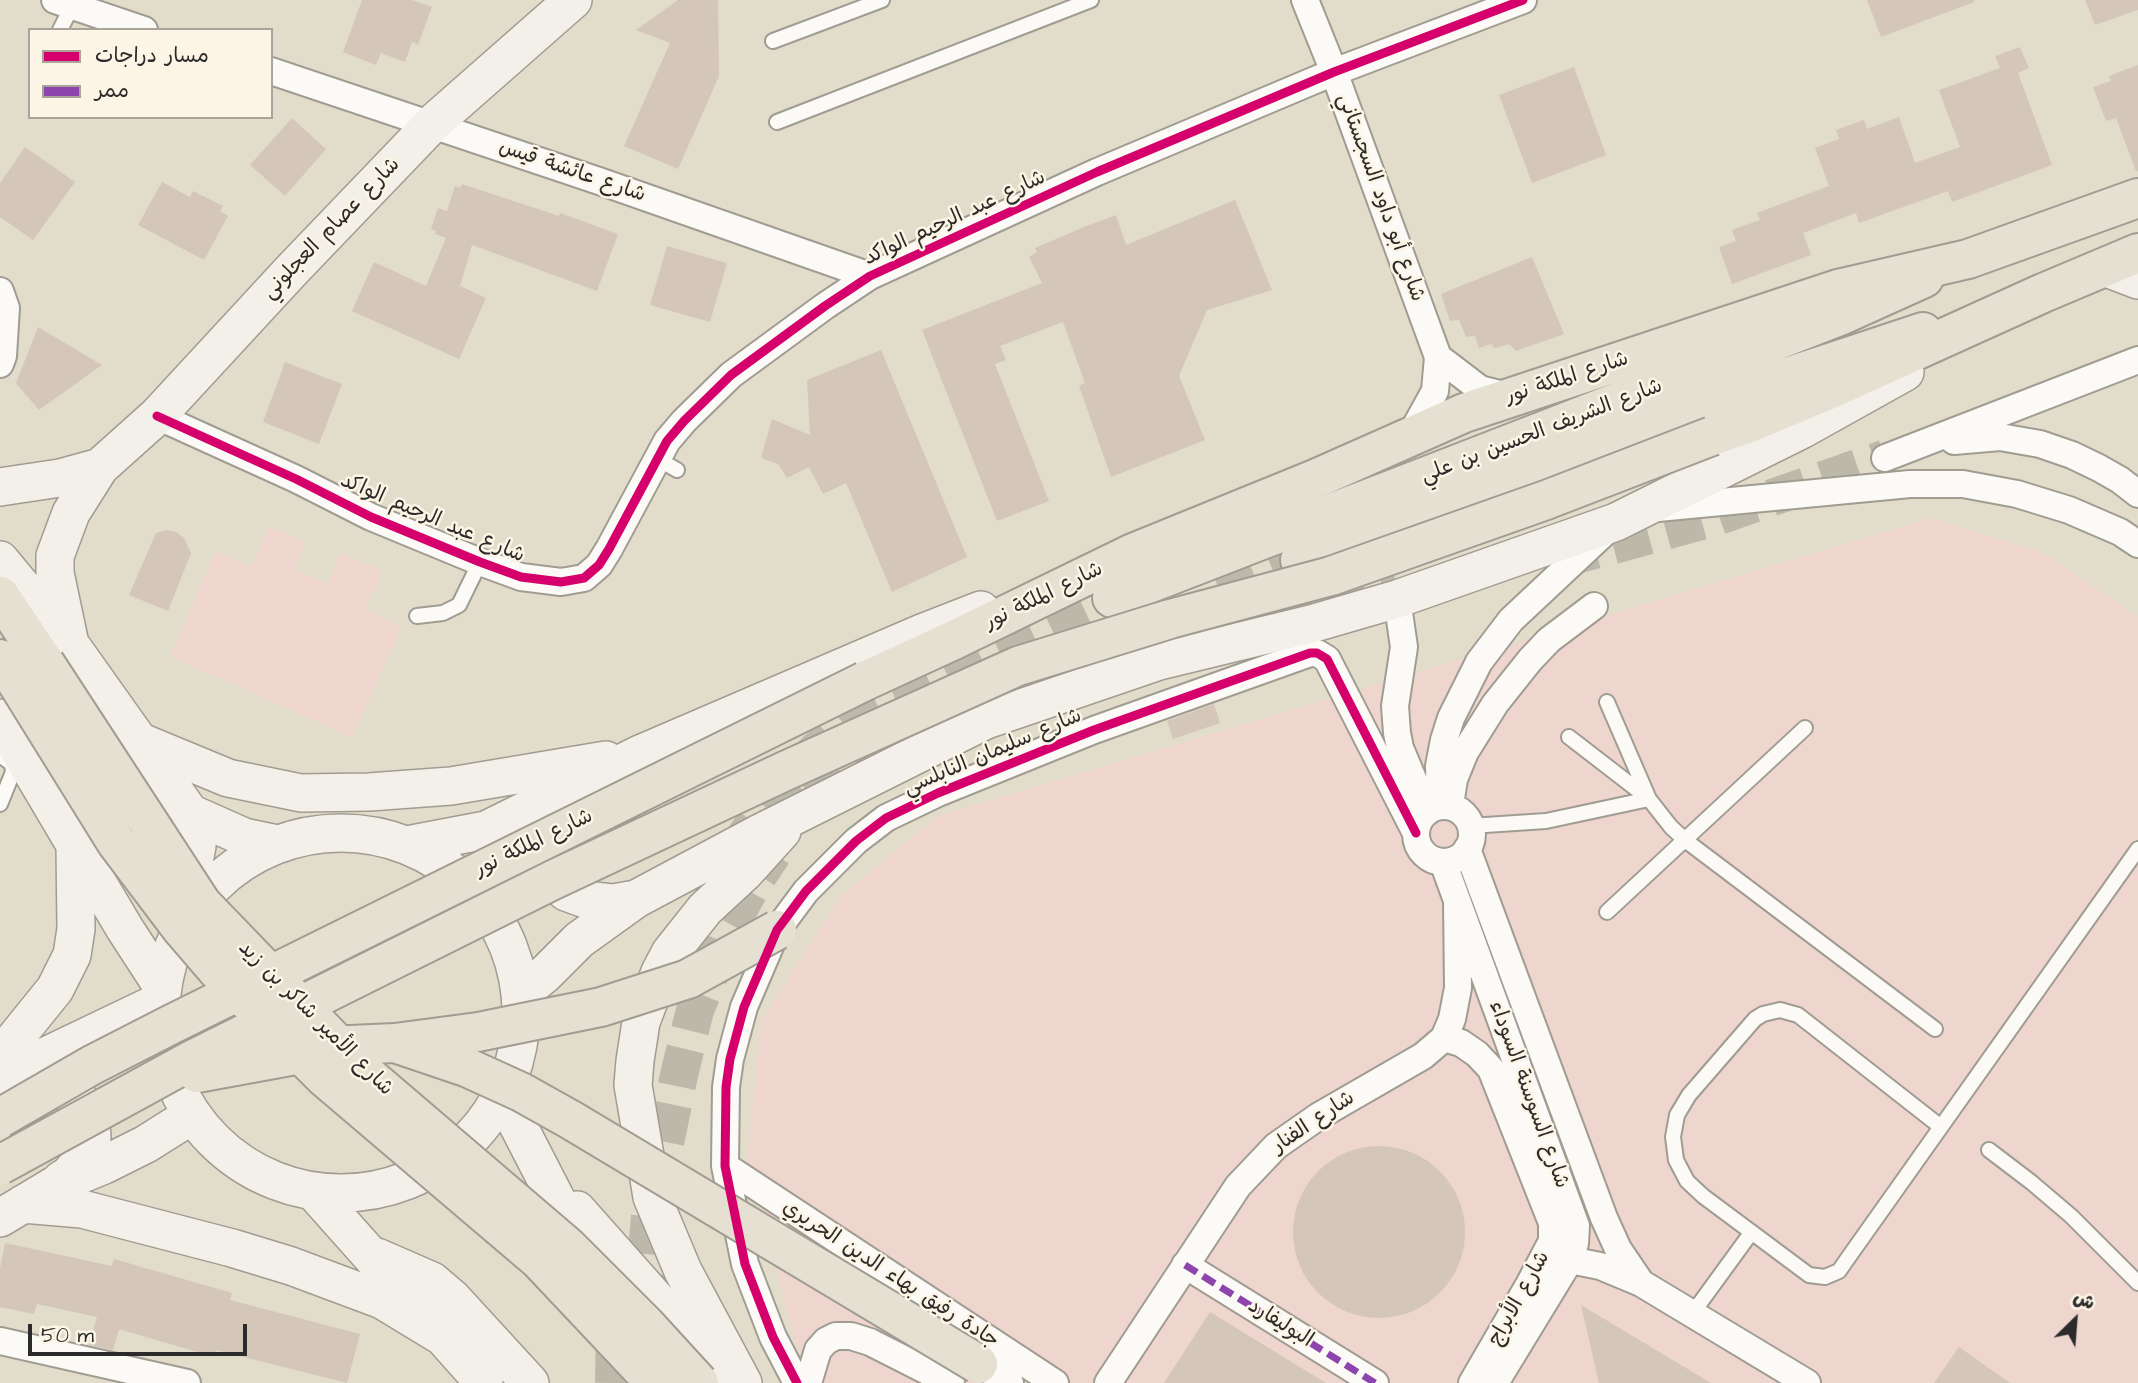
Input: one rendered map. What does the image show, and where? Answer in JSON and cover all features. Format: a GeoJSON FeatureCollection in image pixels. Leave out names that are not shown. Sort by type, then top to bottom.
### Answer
{"type":"FeatureCollection","features":[{"type":"Feature","properties":{"kind":"main road","name":"شارع عصام العجلوني"},"geometry":{"type":"LineString","coordinates":[[33,662],[55,573],[55,556],[71,513],[100,467],[157,416],[432,124],[573,0]]}},
{"type":"Feature","properties":{"kind":"main road","name":"شارع الملكة نور"},"geometry":{"type":"LineString","coordinates":[[0,1118],[92,1065],[196,1012],[865,681],[1133,553],[1315,480],[1464,413],[1838,289],[1968,259],[2138,198]]}},
{"type":"Feature","properties":{"kind":"main road","name":"شارع الشريف الحسين بن علي"},"geometry":{"type":"LineString","coordinates":[[1112,598],[1842,315],[1968,259]]}},
{"type":"Feature","properties":{"kind":"main road","name":"شارع الملكة نور"},"geometry":{"type":"LineString","coordinates":[[0,1165],[153,1081],[553,880],[810,759],[1018,666],[1170,619],[1331,576],[1546,500],[1831,389],[2048,290],[2127,266]]}},
{"type":"Feature","properties":{"kind":"main road","name":"شارع الشريف الحسين بن علي"},"geometry":{"type":"LineString","coordinates":[[1300,560],[1748,390],[2048,290]]}},
{"type":"Feature","properties":{"kind":"main road"},"geometry":{"type":"LineString","coordinates":[[522,993],[579,940],[636,899],[798,813],[986,720],[1159,661],[1311,624],[1397,599],[1631,515],[1801,430],[2048,290]]}},
{"type":"Feature","properties":{"kind":"main road","name":"شارع عصام العجلوني"},"geometry":{"type":"LineString","coordinates":[[0,486],[60,478],[100,467]]}},
{"type":"Feature","properties":{"kind":"main road"},"geometry":{"type":"LineString","coordinates":[[407,845],[486,830],[578,787],[638,755],[922,633],[1133,553]]}},
{"type":"Feature","properties":{"kind":"main road"},"geometry":{"type":"LineString","coordinates":[[0,561],[33,662],[141,742],[228,778],[301,793],[369,792],[451,786],[638,755]]}},
{"type":"Feature","properties":{"kind":"main road","name":"شارع الأمير شاكر بن زيد"},"geometry":{"type":"LineString","coordinates":[[0,596],[116,842],[181,928],[218,971],[324,1077],[539,1260],[655,1383]]}},
{"type":"Feature","properties":{"kind":"main road","name":"شارع الأمير شاكر بن زيد"},"geometry":{"type":"LineString","coordinates":[[33,662],[202,904],[244,950],[367,1075],[568,1247],[699,1383]]}},
{"type":"Feature","properties":{"kind":"main road"},"geometry":{"type":"LineString","coordinates":[[0,718],[162,994]]}},
{"type":"Feature","properties":{"kind":"main road"},"geometry":{"type":"LineString","coordinates":[[83,858],[104,887],[122,898],[143,901],[164,896],[181,884],[193,867],[197,846],[190,813],[141,742]]}},
{"type":"Feature","properties":{"kind":"main road"},"geometry":{"type":"LineString","coordinates":[[578,787],[558,803],[548,822],[542,842],[543,862],[550,877],[566,892],[588,900],[613,903],[636,899]]}},
{"type":"Feature","properties":{"kind":"main road"},"geometry":{"type":"LineString","coordinates":[[190,813],[244,837],[278,844]]}},
{"type":"Feature","properties":{"kind":"main road"},"geometry":{"type":"LineString","coordinates":[[743,1383],[683,1271],[652,1197],[633,1085],[635,1061],[641,1022],[670,953],[705,909],[767,849],[798,813]]}},
{"type":"Feature","properties":{"kind":"main road"},"geometry":{"type":"LineString","coordinates":[[343,833],[376,836],[407,845],[442,864],[472,889],[496,920],[513,955],[522,993],[522,1028],[518,1051],[503,1096],[470,1142],[425,1174],[371,1192],[314,1192],[279,1183],[245,1166],[216,1143],[192,1115],[177,1088],[166,1060],[161,1030],[162,994],[176,940],[201,899],[236,866],[278,844],[310,835],[343,833]]}},
{"type":"Feature","properties":{"kind":"main road"},"geometry":{"type":"LineString","coordinates":[[0,1057],[55,989],[72,955],[83,858]]}},
{"type":"Feature","properties":{"kind":"main road"},"geometry":{"type":"LineString","coordinates":[[153,1081],[305,1051],[478,1032],[601,1007],[688,979],[777,930]]}},
{"type":"Feature","properties":{"kind":"main road"},"geometry":{"type":"LineString","coordinates":[[0,1079],[162,994]]}},
{"type":"Feature","properties":{"kind":"main road"},"geometry":{"type":"LineString","coordinates":[[395,1043],[466,1067],[521,1092],[571,1120],[979,1377]]}},
{"type":"Feature","properties":{"kind":"main road"},"geometry":{"type":"LineString","coordinates":[[0,1079],[30,1082],[66,1092],[80,1100],[90,1115],[92,1137],[85,1156],[69,1175],[11,1211]]}},
{"type":"Feature","properties":{"kind":"main road"},"geometry":{"type":"LineString","coordinates":[[503,1096],[632,1348],[646,1383]]}},
{"type":"Feature","properties":{"kind":"main road"},"geometry":{"type":"LineString","coordinates":[[55,1185],[146,1144],[192,1115]]}},
{"type":"Feature","properties":{"kind":"main road"},"geometry":{"type":"LineString","coordinates":[[540,1166],[731,1383]]}},
{"type":"Feature","properties":{"kind":"main road"},"geometry":{"type":"LineString","coordinates":[[314,1192],[484,1383]]}},
{"type":"Feature","properties":{"kind":"main road"},"geometry":{"type":"LineString","coordinates":[[11,1211],[82,1209],[232,1248],[291,1266],[382,1300],[443,1337]]}},
{"type":"Feature","properties":{"kind":"main road"},"geometry":{"type":"LineString","coordinates":[[366,1253],[432,1281],[452,1298],[530,1383]]}},
{"type":"Feature","properties":{"kind":"street","name":"شارع أبو داود السجستاني"},"geometry":{"type":"LineString","coordinates":[[1305,0],[1438,357]]}},
{"type":"Feature","properties":{"kind":"street","name":"شارع عبد الرحيم الواكد"},"geometry":{"type":"LineString","coordinates":[[157,416],[285,474],[371,517],[480,562],[521,577],[561,582],[584,580],[599,565],[668,465],[667,441],[684,421],[731,375],[870,276],[1097,172],[1334,72],[1523,0]]}},
{"type":"Feature","properties":{"kind":"street"},"geometry":{"type":"LineString","coordinates":[[64,3],[138,28]]}},
{"type":"Feature","properties":{"kind":"street","name":"شارع عائشة قيس"},"geometry":{"type":"LineString","coordinates":[[273,72],[870,276]]}},
{"type":"Feature","properties":{"kind":"street"},"geometry":{"type":"LineString","coordinates":[[0,291],[6,308],[3,356],[0,364]]}},
{"type":"Feature","properties":{"kind":"street"},"geometry":{"type":"LineString","coordinates":[[1438,357],[1480,389],[1513,397]]}},
{"type":"Feature","properties":{"kind":"street"},"geometry":{"type":"LineString","coordinates":[[1409,438],[1435,391],[1438,357]]}},
{"type":"Feature","properties":{"kind":"street"},"geometry":{"type":"LineString","coordinates":[[2138,360],[1885,458],[1955,440],[2000,437],[2040,443],[2072,455],[2120,480],[2138,494]]}},
{"type":"Feature","properties":{"kind":"street"},"geometry":{"type":"LineString","coordinates":[[1433,815],[1444,740],[1451,718],[1479,662],[1511,620],[1631,515],[1910,484],[1963,484],[2017,494],[2069,510],[2120,532],[2138,544]]}},
{"type":"Feature","properties":{"kind":"street"},"geometry":{"type":"LineString","coordinates":[[1397,599],[1404,647],[1395,706],[1397,733],[1400,748],[1433,815]]}},
{"type":"Feature","properties":{"kind":"street"},"geometry":{"type":"LineString","coordinates":[[1433,815],[1466,817],[1469,838],[1461,856],[1444,862],[1435,860],[1421,850],[1433,815],[1454,779],[1465,752],[1495,704],[1530,660],[1549,640],[1594,606]]}},
{"type":"Feature","properties":{"kind":"street","name":"شارع سليمان النابلسي"},"geometry":{"type":"LineString","coordinates":[[797,1383],[773,1337],[745,1264],[725,1166],[726,1087],[730,1059],[744,1007],[777,930],[806,891],[856,841],[887,818],[938,793],[1094,730],[1310,653],[1317,653],[1327,659],[1433,815]]}},
{"type":"Feature","properties":{"kind":"street","name":"شارع السوسنة السوداء"},"geometry":{"type":"LineString","coordinates":[[1469,838],[1604,1219],[1618,1250],[1640,1283]]}},
{"type":"Feature","properties":{"kind":"street","name":"شارع السوسنة السوداء"},"geometry":{"type":"LineString","coordinates":[[1444,862],[1574,1218],[1576,1234],[1570,1260],[1600,1266],[1640,1283],[1807,1383]]}},
{"type":"Feature","properties":{"kind":"street"},"geometry":{"type":"LineString","coordinates":[[1444,1038],[1452,1019],[1458,988],[1457,902]]}},
{"type":"Feature","properties":{"kind":"street","name":"شارع الفنار"},"geometry":{"type":"LineString","coordinates":[[1108,1383],[1238,1186],[1276,1146],[1319,1116],[1423,1056],[1444,1038]]}},
{"type":"Feature","properties":{"kind":"street","name":"شارع الأبراج"},"geometry":{"type":"LineString","coordinates":[[1444,1038],[1461,1043],[1477,1054],[1490,1069],[1552,1223],[1552,1241],[1472,1383]]}},
{"type":"Feature","properties":{"kind":"street","name":"جادة رفيق بهاء الدين الحريري"},"geometry":{"type":"LineString","coordinates":[[725,1166],[1055,1383]]}},
{"type":"Feature","properties":{"kind":"street","name":"شارع الأبراج"},"geometry":{"type":"LineString","coordinates":[[1495,1383],[1570,1260]]}},
{"type":"Feature","properties":{"kind":"street","name":"البوليفارد"},"geometry":{"type":"LineString","coordinates":[[1185,1265],[1375,1383]]}},
{"type":"Feature","properties":{"kind":"street"},"geometry":{"type":"LineString","coordinates":[[807,1383],[818,1350],[826,1341],[836,1336],[850,1336],[979,1377]]}},
{"type":"Feature","properties":{"kind":"street"},"geometry":{"type":"LineString","coordinates":[[0,1341],[187,1383]]}},
{"type":"Feature","properties":{"kind":"lane"},"geometry":{"type":"LineString","coordinates":[[773,41],[882,0]]}},
{"type":"Feature","properties":{"kind":"lane"},"geometry":{"type":"LineString","coordinates":[[778,122],[1091,0]]}},
{"type":"Feature","properties":{"kind":"lane"},"geometry":{"type":"LineString","coordinates":[[61,28],[64,3]]}},
{"type":"Feature","properties":{"kind":"lane"},"geometry":{"type":"LineString","coordinates":[[417,616],[443,613],[459,605],[480,562]]}},
{"type":"Feature","properties":{"kind":"lane"},"geometry":{"type":"LineString","coordinates":[[1607,702],[1649,799]]}},
{"type":"Feature","properties":{"kind":"lane"},"geometry":{"type":"LineString","coordinates":[[1607,912],[1805,728]]}},
{"type":"Feature","properties":{"kind":"lane"},"geometry":{"type":"LineString","coordinates":[[1569,737],[1649,799],[1685,840],[1935,1029]]}},
{"type":"Feature","properties":{"kind":"lane"},"geometry":{"type":"LineString","coordinates":[[0,755],[12,764],[13,772],[0,804]]}},
{"type":"Feature","properties":{"kind":"lane"},"geometry":{"type":"LineString","coordinates":[[1469,838],[1649,799]]}},
{"type":"Feature","properties":{"kind":"lane"},"geometry":{"type":"LineString","coordinates":[[1941,1127],[1798,1015],[1780,1010],[1755,1019],[1689,1095],[1677,1115],[1672,1137],[1676,1160],[1686,1181],[1751,1233],[1809,1275],[1825,1277],[1839,1270],[1941,1127],[2138,849]]}},
{"type":"Feature","properties":{"kind":"lane"},"geometry":{"type":"LineString","coordinates":[[1989,1150],[2071,1216],[2138,1283]]}},
{"type":"Feature","properties":{"kind":"lane"},"geometry":{"type":"LineString","coordinates":[[1692,1314],[1751,1233]]}},
{"type":"Feature","properties":{"kind":"shaded area"},"geometry":{"type":"Polygon","coordinates":[[[1932,518],[2043,553],[2138,617],[2138,1383],[818,1383],[796,1344],[747,1160],[762,1020],[840,897],[938,816],[1932,518]]]}},
{"type":"Feature","properties":{"kind":"shaded area"},"geometry":{"type":"Polygon","coordinates":[[[270,527],[306,542],[294,569],[327,584],[341,553],[382,571],[365,609],[402,626],[352,737],[170,656],[216,551],[252,566],[270,527]]]}},
{"type":"Feature","properties":{"kind":"building"},"geometry":{"type":"Polygon","coordinates":[[[362,0],[412,0],[432,7],[418,45],[412,42],[405,62],[381,53],[376,65],[343,52],[362,0]]]}},
{"type":"Feature","properties":{"kind":"building"},"geometry":{"type":"Polygon","coordinates":[[[678,0],[718,0],[719,76],[678,169],[624,146],[670,43],[636,30],[678,0]]]}},
{"type":"Feature","properties":{"kind":"building"},"geometry":{"type":"Polygon","coordinates":[[[1867,0],[1974,0],[1974,2],[1881,37],[1867,0]]]}},
{"type":"Feature","properties":{"kind":"building"},"geometry":{"type":"Polygon","coordinates":[[[2085,0],[2138,0],[2138,10],[2095,25],[2085,0]]]}},
{"type":"Feature","properties":{"kind":"building"},"geometry":{"type":"Polygon","coordinates":[[[2020,47],[2029,68],[2018,73],[2052,165],[1952,202],[1948,191],[1859,223],[1856,213],[1803,233],[1811,255],[1732,284],[1719,247],[1736,241],[1732,230],[1760,220],[1757,213],[1829,186],[1815,148],[1839,139],[1836,130],[1864,120],[1867,129],[1899,117],[1915,163],[1960,147],[1939,90],[2000,68],[1995,56],[2020,47]]]}},
{"type":"Feature","properties":{"kind":"building"},"geometry":{"type":"Polygon","coordinates":[[[2138,65],[2136,171],[2116,118],[2106,121],[2093,87],[2111,81],[2109,76],[2138,65]]]}},
{"type":"Feature","properties":{"kind":"building"},"geometry":{"type":"Polygon","coordinates":[[[1574,67],[1606,155],[1532,183],[1499,95],[1574,67]]]}},
{"type":"Feature","properties":{"kind":"building"},"geometry":{"type":"Polygon","coordinates":[[[292,118],[326,149],[285,196],[250,165],[292,118]]]}},
{"type":"Feature","properties":{"kind":"building"},"geometry":{"type":"Polygon","coordinates":[[[25,147],[75,182],[33,240],[0,217],[0,183],[25,147]]]}},
{"type":"Feature","properties":{"kind":"building"},"geometry":{"type":"Polygon","coordinates":[[[162,182],[190,197],[193,191],[223,206],[220,211],[228,216],[204,260],[138,225],[162,182]]]}},
{"type":"Feature","properties":{"kind":"building"},"geometry":{"type":"Polygon","coordinates":[[[462,184],[559,216],[560,213],[618,234],[597,291],[472,245],[460,286],[486,298],[459,359],[352,311],[374,262],[426,286],[446,238],[435,234],[436,231],[431,229],[438,208],[447,211],[455,186],[460,188],[462,184]]]}},
{"type":"Feature","properties":{"kind":"building"},"geometry":{"type":"Polygon","coordinates":[[[1235,200],[1272,290],[1207,310],[1179,376],[1205,440],[1111,477],[1079,386],[1085,383],[1063,322],[1000,346],[1006,360],[995,364],[1049,501],[997,521],[922,330],[1042,283],[1029,257],[1037,252],[1035,248],[1084,227],[1116,215],[1126,245],[1235,200]]]}},
{"type":"Feature","properties":{"kind":"building"},"geometry":{"type":"Polygon","coordinates":[[[667,246],[727,263],[710,322],[650,305],[667,246]]]}},
{"type":"Feature","properties":{"kind":"building"},"geometry":{"type":"Polygon","coordinates":[[[1532,257],[1564,334],[1516,351],[1509,344],[1495,348],[1491,344],[1479,348],[1475,336],[1466,337],[1459,320],[1450,321],[1441,294],[1532,257]]]}},
{"type":"Feature","properties":{"kind":"building"},"geometry":{"type":"Polygon","coordinates":[[[38,327],[102,365],[39,410],[16,383],[38,327]]]}},
{"type":"Feature","properties":{"kind":"building"},"geometry":{"type":"Polygon","coordinates":[[[881,350],[967,557],[892,592],[846,483],[823,494],[809,467],[787,478],[778,464],[761,458],[772,419],[810,435],[807,380],[881,350]]]}},
{"type":"Feature","properties":{"kind":"building"},"geometry":{"type":"Polygon","coordinates":[[[285,362],[342,384],[319,444],[263,422],[285,362]]]}},
{"type":"Feature","properties":{"kind":"building"},"geometry":{"type":"Polygon","coordinates":[[[166,530],[176,532],[184,538],[191,553],[168,611],[129,595],[156,533],[166,530]]]}},
{"type":"Feature","properties":{"kind":"building"},"geometry":{"type":"Polygon","coordinates":[[[1214,704],[1220,723],[1173,739],[1167,721],[1214,704]]]}},
{"type":"Feature","properties":{"kind":"building"},"geometry":{"type":"Polygon","coordinates":[[[1379,1146],[1412,1153],[1440,1171],[1458,1199],[1465,1232],[1458,1265],[1440,1293],[1412,1311],[1379,1318],[1346,1311],[1318,1293],[1300,1265],[1293,1232],[1300,1199],[1318,1171],[1346,1153],[1379,1146]]]}},
{"type":"Feature","properties":{"kind":"building"},"geometry":{"type":"Polygon","coordinates":[[[5,1243],[112,1266],[114,1259],[232,1293],[230,1300],[360,1334],[347,1383],[216,1350],[214,1357],[119,1329],[113,1350],[89,1345],[97,1317],[37,1304],[34,1314],[0,1307],[0,1268],[5,1243]]]}},
{"type":"Feature","properties":{"kind":"building"},"geometry":{"type":"Polygon","coordinates":[[[1581,1305],[1711,1383],[1599,1383],[1581,1305]]]}},
{"type":"Feature","properties":{"kind":"building"},"geometry":{"type":"Polygon","coordinates":[[[1210,1312],[1326,1383],[1164,1383],[1210,1312]]]}},
{"type":"Feature","properties":{"kind":"building"},"geometry":{"type":"Polygon","coordinates":[[[1959,1347],[2010,1383],[1934,1383],[1959,1347]]]}},
{"type":"Feature","properties":{"kind":"tunnel"},"geometry":{"type":"LineString","coordinates":[[1560,560],[1714,518],[1885,458]]}},
{"type":"Feature","properties":{"kind":"tunnel"},"geometry":{"type":"LineString","coordinates":[[1220,592],[1300,560]]}},
{"type":"Feature","properties":{"kind":"tunnel"},"geometry":{"type":"LineString","coordinates":[[1274,608],[1396,587]]}},
{"type":"Feature","properties":{"kind":"tunnel"},"geometry":{"type":"LineString","coordinates":[[733,854],[771,800],[817,750],[848,725],[875,709],[1112,598]]}},
{"type":"Feature","properties":{"kind":"tunnel"},"geometry":{"type":"LineString","coordinates":[[815,800],[867,754],[908,729]]}},
{"type":"Feature","properties":{"kind":"tunnel"},"geometry":{"type":"LineString","coordinates":[[642,1311],[650,1216],[695,1010],[728,929],[773,853]]}},
{"type":"Feature","properties":{"kind":"tunnel"},"geometry":{"type":"LineString","coordinates":[[614,1383],[615,1317]]}},
{"type":"Feature","properties":{"kind":"marked path"},"geometry":{"type":"LineString","coordinates":[[1185,1265],[1375,1383]]}},
{"type":"Feature","properties":{"kind":"cycle path"},"geometry":{"type":"LineString","coordinates":[[157,416],[296,479],[371,517],[480,562],[521,577],[561,582],[584,578],[599,565],[667,441],[684,421],[731,375],[870,276],[1097,172],[1334,72],[1523,0]]}},
{"type":"Feature","properties":{"kind":"cycle path"},"geometry":{"type":"LineString","coordinates":[[797,1383],[773,1337],[745,1264],[725,1166],[726,1087],[730,1059],[744,1007],[777,930],[806,891],[856,841],[886,818],[938,793],[1094,730],[1310,653],[1317,653],[1327,659],[1416,833]]}}]}
